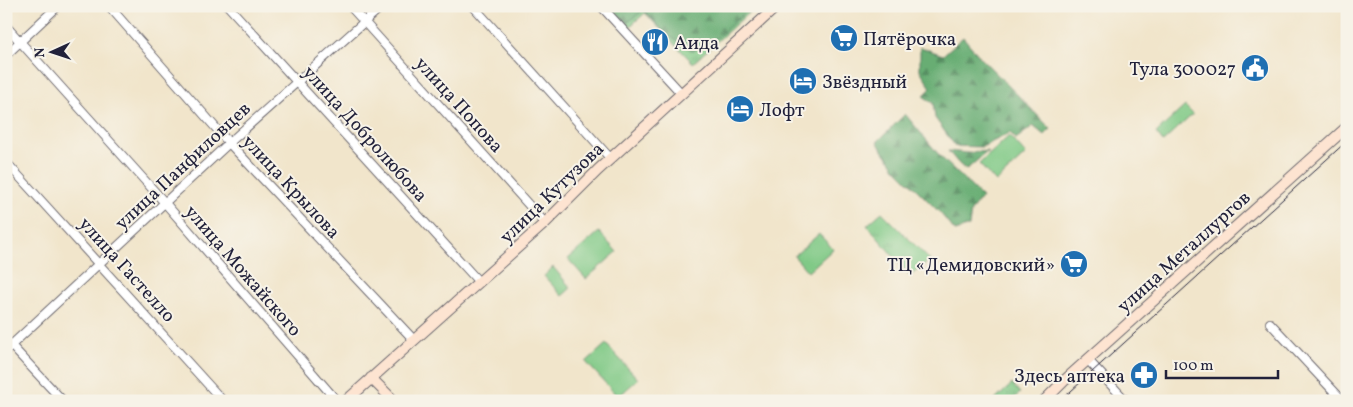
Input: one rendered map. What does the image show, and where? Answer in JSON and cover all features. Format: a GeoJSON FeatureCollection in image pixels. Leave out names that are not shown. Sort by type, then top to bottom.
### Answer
{"type":"FeatureCollection","features":[{"type":"Feature","properties":{"kind":"main road","name":"улица Кутузова"},"geometry":{"type":"LineString","coordinates":[[346,401],[545,223],[598,170],[777,6]]}},
{"type":"Feature","properties":{"kind":"main road","name":"улица Металлургов"},"geometry":{"type":"LineString","coordinates":[[1044,401],[1347,127]]}},
{"type":"Feature","properties":{"kind":"main road"},"geometry":{"type":"LineString","coordinates":[[371,378],[394,401]]}},
{"type":"Feature","properties":{"kind":"street"},"geometry":{"type":"LineString","coordinates":[[6,56],[58,6]]}},
{"type":"Feature","properties":{"kind":"street","name":"улица Крылова"},"geometry":{"type":"LineString","coordinates":[[108,6],[229,143],[414,340]]}},
{"type":"Feature","properties":{"kind":"street","name":"улица Добролюбова"},"geometry":{"type":"LineString","coordinates":[[228,6],[479,282]]}},
{"type":"Feature","properties":{"kind":"street","name":"улица Попова"},"geometry":{"type":"LineString","coordinates":[[350,6],[545,223]]}},
{"type":"Feature","properties":{"kind":"street","name":"улица Панфиловцев"},"geometry":{"type":"LineString","coordinates":[[8,345],[382,6]]}},
{"type":"Feature","properties":{"kind":"street"},"geometry":{"type":"LineString","coordinates":[[472,6],[611,159]]}},
{"type":"Feature","properties":{"kind":"street"},"geometry":{"type":"LineString","coordinates":[[601,6],[681,93]]}},
{"type":"Feature","properties":{"kind":"street","name":"улица Можайского"},"geometry":{"type":"LineString","coordinates":[[6,26],[165,203],[337,401]]}},
{"type":"Feature","properties":{"kind":"street","name":"улица Гастелло"},"geometry":{"type":"LineString","coordinates":[[6,162],[223,401]]}},
{"type":"Feature","properties":{"kind":"street"},"geometry":{"type":"LineString","coordinates":[[1270,323],[1343,401]]}},
{"type":"Feature","properties":{"kind":"street"},"geometry":{"type":"LineString","coordinates":[[8,345],[63,401]]}},
{"type":"Feature","properties":{"kind":"street"},"geometry":{"type":"LineString","coordinates":[[1088,360],[1126,401]]}},
{"type":"Feature","properties":{"kind":"green space"},"geometry":{"type":"Polygon","coordinates":[[[608,6],[756,6],[693,63],[645,13],[628,28],[608,6]]]}},
{"type":"Feature","properties":{"kind":"green space"},"geometry":{"type":"Polygon","coordinates":[[[613,6],[752,6],[718,37],[693,51],[666,34],[644,10],[627,23],[613,6]]]}},
{"type":"Feature","properties":{"kind":"green space"},"geometry":{"type":"Polygon","coordinates":[[[963,37],[980,57],[1051,129],[1044,135],[1033,126],[1016,139],[1010,133],[982,147],[955,146],[935,118],[933,103],[923,96],[931,88],[920,70],[920,47],[943,55],[963,37]]]}},
{"type":"Feature","properties":{"kind":"green space"},"geometry":{"type":"Polygon","coordinates":[[[1185,106],[1193,114],[1163,142],[1156,133],[1185,106]]]}},
{"type":"Feature","properties":{"kind":"green space"},"geometry":{"type":"Polygon","coordinates":[[[905,114],[940,156],[982,197],[971,211],[969,226],[955,231],[941,214],[896,169],[877,142],[905,114]]]}},
{"type":"Feature","properties":{"kind":"green space"},"geometry":{"type":"Polygon","coordinates":[[[1009,136],[1026,154],[996,182],[979,164],[1009,136]]]}},
{"type":"Feature","properties":{"kind":"green space"},"geometry":{"type":"Polygon","coordinates":[[[948,151],[967,153],[988,151],[966,170],[948,151]]]}},
{"type":"Feature","properties":{"kind":"green space"},"geometry":{"type":"Polygon","coordinates":[[[882,212],[930,260],[910,276],[867,225],[882,212]]]}},
{"type":"Feature","properties":{"kind":"green space"},"geometry":{"type":"Polygon","coordinates":[[[599,232],[617,252],[586,279],[568,259],[599,232]]]}},
{"type":"Feature","properties":{"kind":"green space"},"geometry":{"type":"Polygon","coordinates":[[[819,234],[833,249],[808,272],[794,256],[819,234]]]}},
{"type":"Feature","properties":{"kind":"green space"},"geometry":{"type":"Polygon","coordinates":[[[553,267],[571,288],[562,296],[544,276],[553,267]]]}},
{"type":"Feature","properties":{"kind":"green space"},"geometry":{"type":"Polygon","coordinates":[[[606,344],[638,379],[618,397],[586,362],[606,344]]]}},
{"type":"Feature","properties":{"kind":"green space"},"geometry":{"type":"Polygon","coordinates":[[[1012,384],[1020,393],[1011,401],[994,401],[1012,384]]]}},
{"type":"Feature","properties":{"kind":"tram line"},"geometry":{"type":"LineString","coordinates":[[1060,401],[1347,141]]}},
{"type":"Feature","properties":{"kind":"place","name":"Пятёрочка"},"geometry":{"type":"Point","coordinates":[844,38]}},
{"type":"Feature","properties":{"kind":"place","name":"Аида"},"geometry":{"type":"Point","coordinates":[655,42]}},
{"type":"Feature","properties":{"kind":"place","name":"Тула 300027"},"geometry":{"type":"Point","coordinates":[1255,68]}},
{"type":"Feature","properties":{"kind":"place","name":"Звёздный"},"geometry":{"type":"Point","coordinates":[803,81]}},
{"type":"Feature","properties":{"kind":"place","name":"Лофт"},"geometry":{"type":"Point","coordinates":[740,109]}},
{"type":"Feature","properties":{"kind":"place","name":"ТЦ «Демидовский»"},"geometry":{"type":"Point","coordinates":[1074,264]}},
{"type":"Feature","properties":{"kind":"place","name":"Здесь аптека"},"geometry":{"type":"Point","coordinates":[1144,375]}}]}
